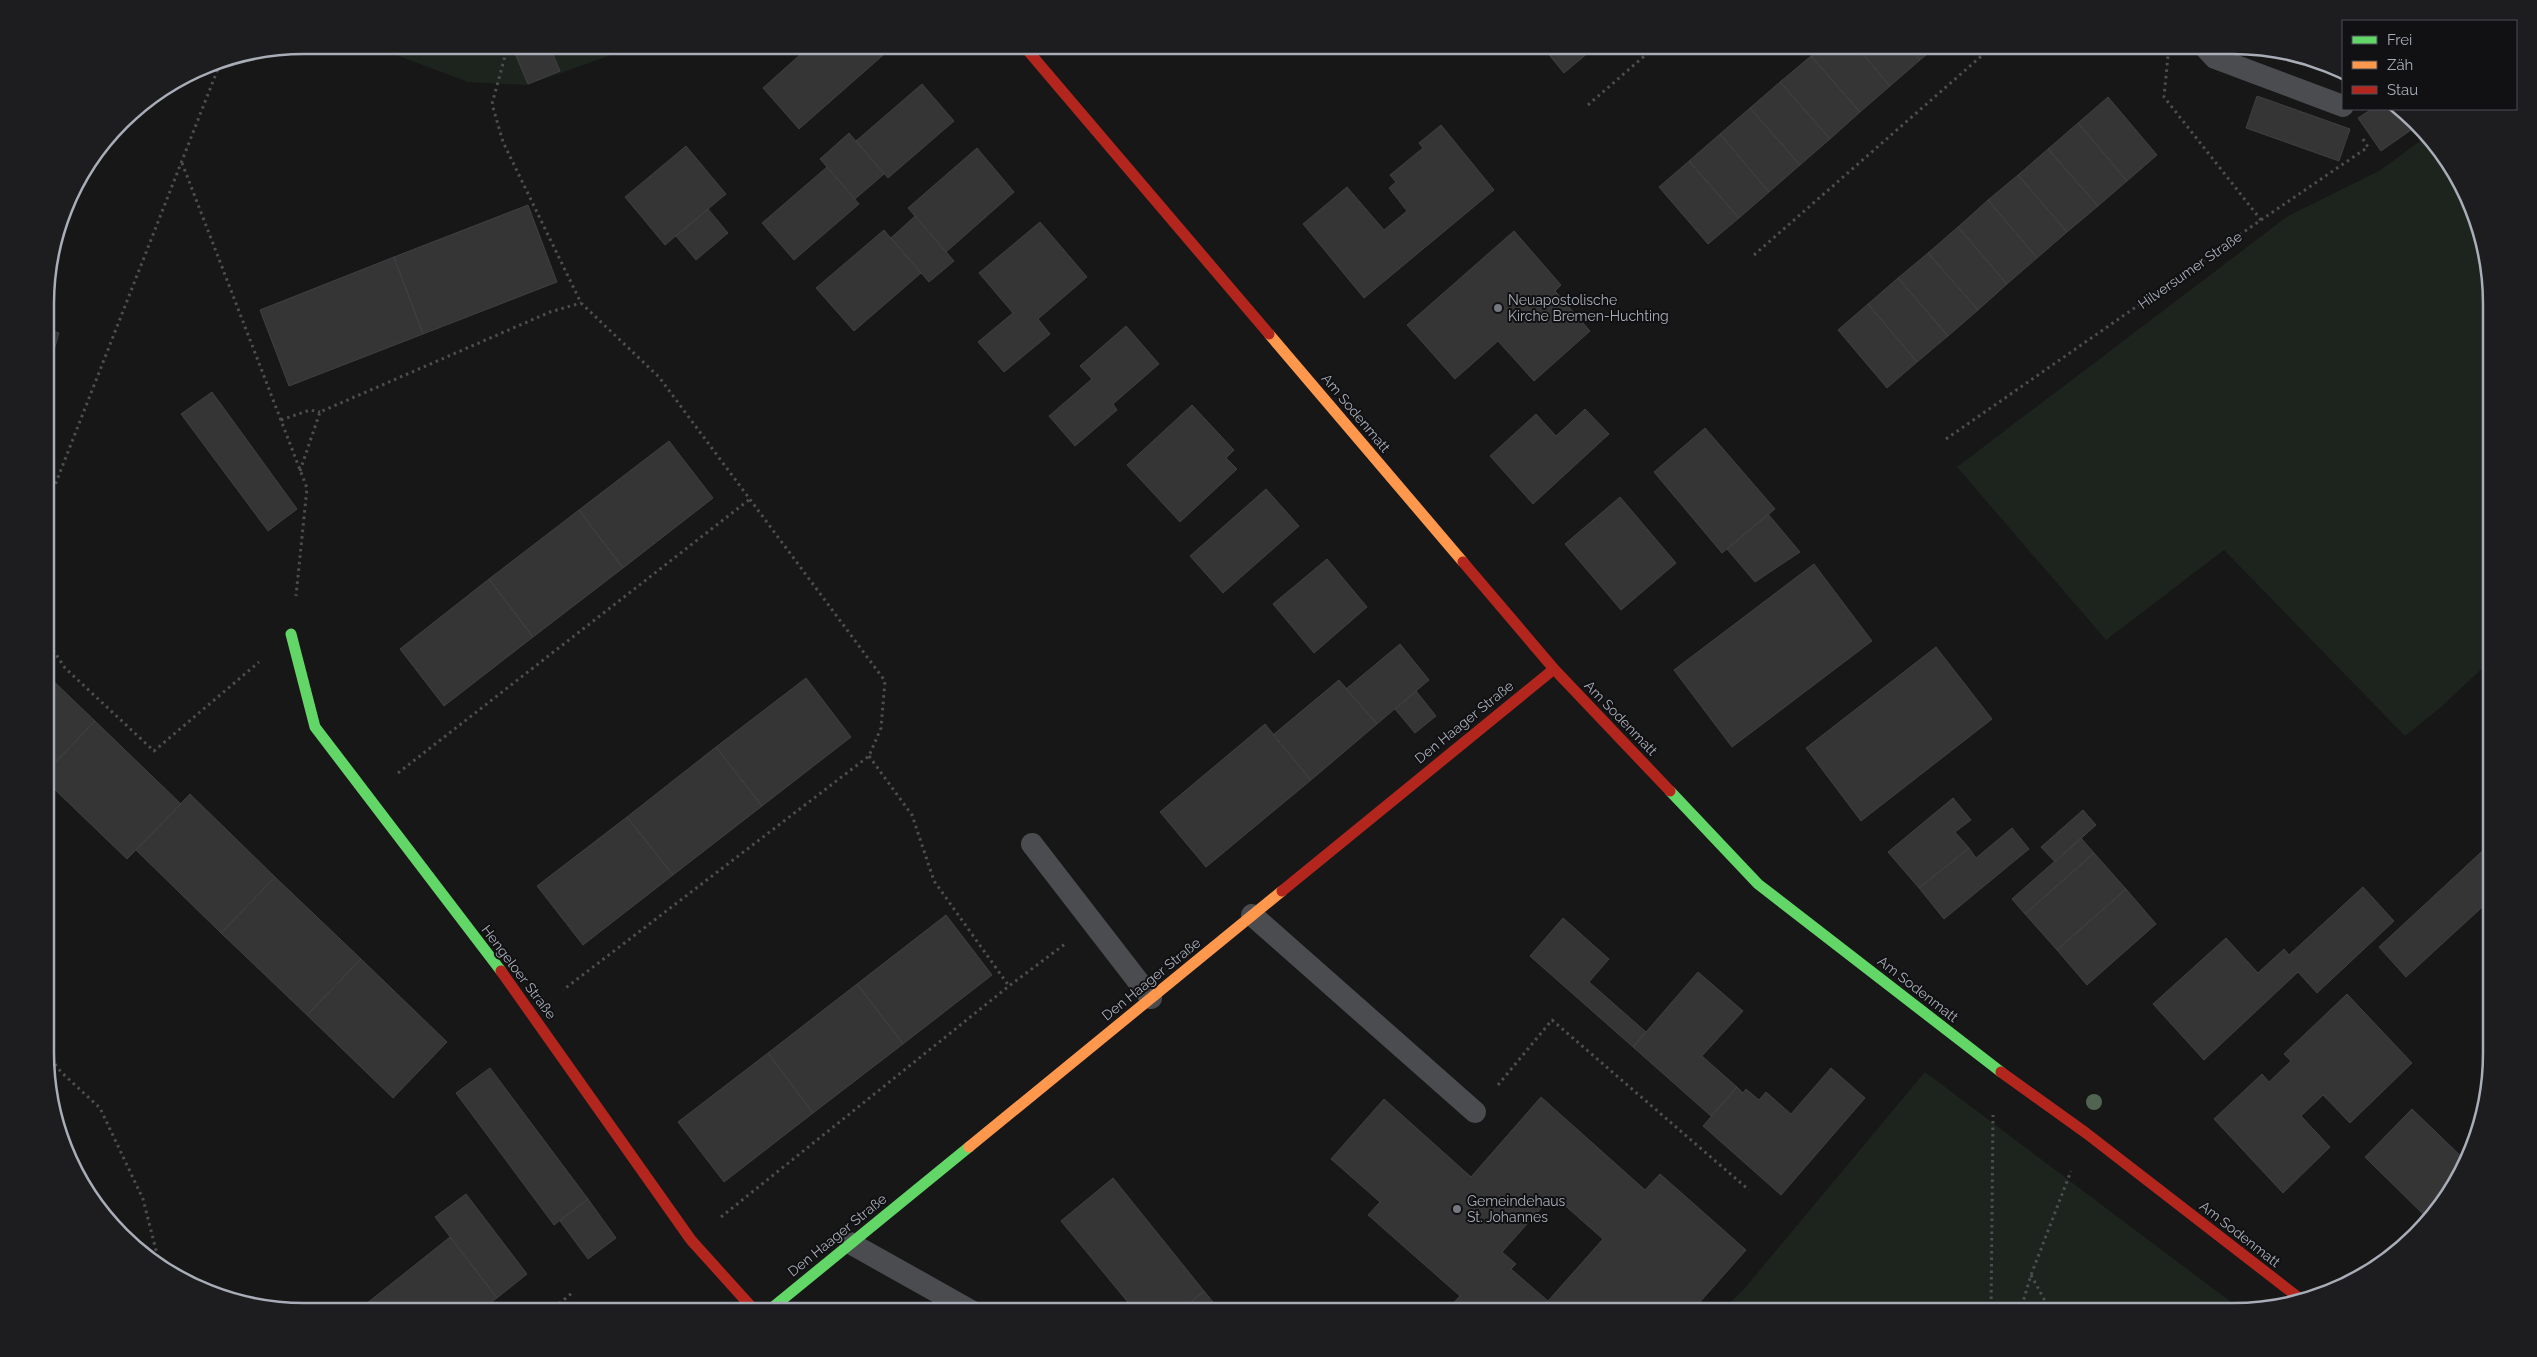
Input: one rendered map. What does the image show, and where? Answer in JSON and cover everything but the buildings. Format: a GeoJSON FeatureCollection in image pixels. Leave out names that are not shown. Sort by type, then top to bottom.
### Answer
{"type":"FeatureCollection","features":[{"type":"Feature","properties":{"kind":"street","name":"Am Sodenmatt"},"geometry":{"type":"LineString","coordinates":[[1032,54],[1554,669],[1758,884],[1994,1067],[2086,1133],[2296,1295]]}},
{"type":"Feature","properties":{"kind":"street","name":"Hengeloer Straße"},"geometry":{"type":"LineString","coordinates":[[291,634],[315,727],[533,1014],[691,1240],[748,1303]]}},
{"type":"Feature","properties":{"kind":"street","name":"Den Haager Straße"},"geometry":{"type":"LineString","coordinates":[[778,1303],[1554,669]]}},
{"type":"Feature","properties":{"kind":"lane"},"geometry":{"type":"LineString","coordinates":[[2211,54],[2215,58],[2342,106]]}},
{"type":"Feature","properties":{"kind":"lane"},"geometry":{"type":"LineString","coordinates":[[1032,844],[1151,998]]}},
{"type":"Feature","properties":{"kind":"lane"},"geometry":{"type":"LineString","coordinates":[[1252,915],[1475,1112]]}},
{"type":"Feature","properties":{"kind":"lane"},"geometry":{"type":"LineString","coordinates":[[850,1243],[957,1303]]}},
{"type":"Feature","properties":{"kind":"path"},"geometry":{"type":"LineString","coordinates":[[506,54],[492,104],[503,142],[581,303],[659,378],[885,681],[881,728],[869,756],[533,1014]]}},
{"type":"Feature","properties":{"kind":"path"},"geometry":{"type":"LineString","coordinates":[[1588,105],[1648,54]]}},
{"type":"Feature","properties":{"kind":"path"},"geometry":{"type":"LineString","coordinates":[[1754,255],[1984,54]]}},
{"type":"Feature","properties":{"kind":"path"},"geometry":{"type":"LineString","coordinates":[[2168,54],[2164,97],[2261,220]]}},
{"type":"Feature","properties":{"kind":"path"},"geometry":{"type":"LineString","coordinates":[[54,488],[218,69]]}},
{"type":"Feature","properties":{"kind":"path","name":"Hilversumer Straße"},"geometry":{"type":"LineString","coordinates":[[1946,439],[2368,147],[2359,132]]}},
{"type":"Feature","properties":{"kind":"path"},"geometry":{"type":"LineString","coordinates":[[54,651],[65,668],[154,751],[291,634],[307,488],[182,163]]}},
{"type":"Feature","properties":{"kind":"path"},"geometry":{"type":"LineString","coordinates":[[281,420],[310,410],[320,412],[550,312],[581,303]]}},
{"type":"Feature","properties":{"kind":"path"},"geometry":{"type":"LineString","coordinates":[[300,471],[320,412]]}},
{"type":"Feature","properties":{"kind":"path"},"geometry":{"type":"LineString","coordinates":[[368,796],[750,499]]}},
{"type":"Feature","properties":{"kind":"path"},"geometry":{"type":"LineString","coordinates":[[869,756],[912,815],[934,881],[1009,986]]}},
{"type":"Feature","properties":{"kind":"path"},"geometry":{"type":"LineString","coordinates":[[691,1240],[1009,986],[1092,924]]}},
{"type":"Feature","properties":{"kind":"path"},"geometry":{"type":"LineString","coordinates":[[1475,1112],[1552,1020],[1749,1190]]}},
{"type":"Feature","properties":{"kind":"path"},"geometry":{"type":"LineString","coordinates":[[54,1063],[61,1072],[100,1108],[143,1199],[157,1255]]}},
{"type":"Feature","properties":{"kind":"path"},"geometry":{"type":"LineString","coordinates":[[1991,1303],[1994,1067]]}},
{"type":"Feature","properties":{"kind":"path"},"geometry":{"type":"LineString","coordinates":[[2023,1303],[2031,1275],[2086,1133]]}},
{"type":"Feature","properties":{"kind":"path"},"geometry":{"type":"LineString","coordinates":[[2031,1275],[2046,1303]]}},
{"type":"Feature","properties":{"kind":"path"},"geometry":{"type":"LineString","coordinates":[[560,1303],[572,1294]]}},
{"type":"Feature","properties":{"kind":"shaded area"},"geometry":{"type":"Polygon","coordinates":[[[394,54],[614,54],[527,85],[468,82],[394,54]]]}},
{"type":"Feature","properties":{"kind":"shaded area"},"geometry":{"type":"Polygon","coordinates":[[[2422,140],[2450,179],[2464,208],[2475,239],[2483,287],[2483,668],[2440,708],[2405,736],[2224,550],[2106,640],[1957,467],[2288,216],[2379,171],[2422,140]]]}},
{"type":"Feature","properties":{"kind":"shaded area"},"geometry":{"type":"Polygon","coordinates":[[[1925,1072],[2232,1303],[1730,1303],[1745,1288],[1925,1072]]]}},
{"type":"Feature","properties":{"kind":"traffic: fast"},"geometry":{"type":"LineString","coordinates":[[291,634],[315,727],[501,971]]}},
{"type":"Feature","properties":{"kind":"traffic: fast"},"geometry":{"type":"LineString","coordinates":[[1670,791],[1758,884],[2001,1072]]}},
{"type":"Feature","properties":{"kind":"traffic: fast"},"geometry":{"type":"LineString","coordinates":[[778,1303],[969,1147]]}},
{"type":"Feature","properties":{"kind":"traffic: slow"},"geometry":{"type":"LineString","coordinates":[[1269,334],[1463,562]]}},
{"type":"Feature","properties":{"kind":"traffic: slow"},"geometry":{"type":"LineString","coordinates":[[969,1147],[1282,891]]}},
{"type":"Feature","properties":{"kind":"traffic: jam"},"geometry":{"type":"LineString","coordinates":[[1031,54],[1269,334]]}},
{"type":"Feature","properties":{"kind":"traffic: jam"},"geometry":{"type":"LineString","coordinates":[[1463,562],[1554,669],[1670,791]]}},
{"type":"Feature","properties":{"kind":"traffic: jam"},"geometry":{"type":"LineString","coordinates":[[1282,891],[1554,669]]}},
{"type":"Feature","properties":{"kind":"traffic: jam"},"geometry":{"type":"LineString","coordinates":[[501,971],[691,1240],[748,1303]]}},
{"type":"Feature","properties":{"kind":"traffic: jam"},"geometry":{"type":"LineString","coordinates":[[2001,1072],[2086,1133],[2296,1295]]}},
{"type":"Feature","properties":{"kind":"place","name":"Neuapostolische Kirche Bremen-Huchting"},"geometry":{"type":"Point","coordinates":[1498,308]}},
{"type":"Feature","properties":{"kind":"place","name":"Gemeindehaus St. Johannes"},"geometry":{"type":"Point","coordinates":[1457,1209]}}]}
